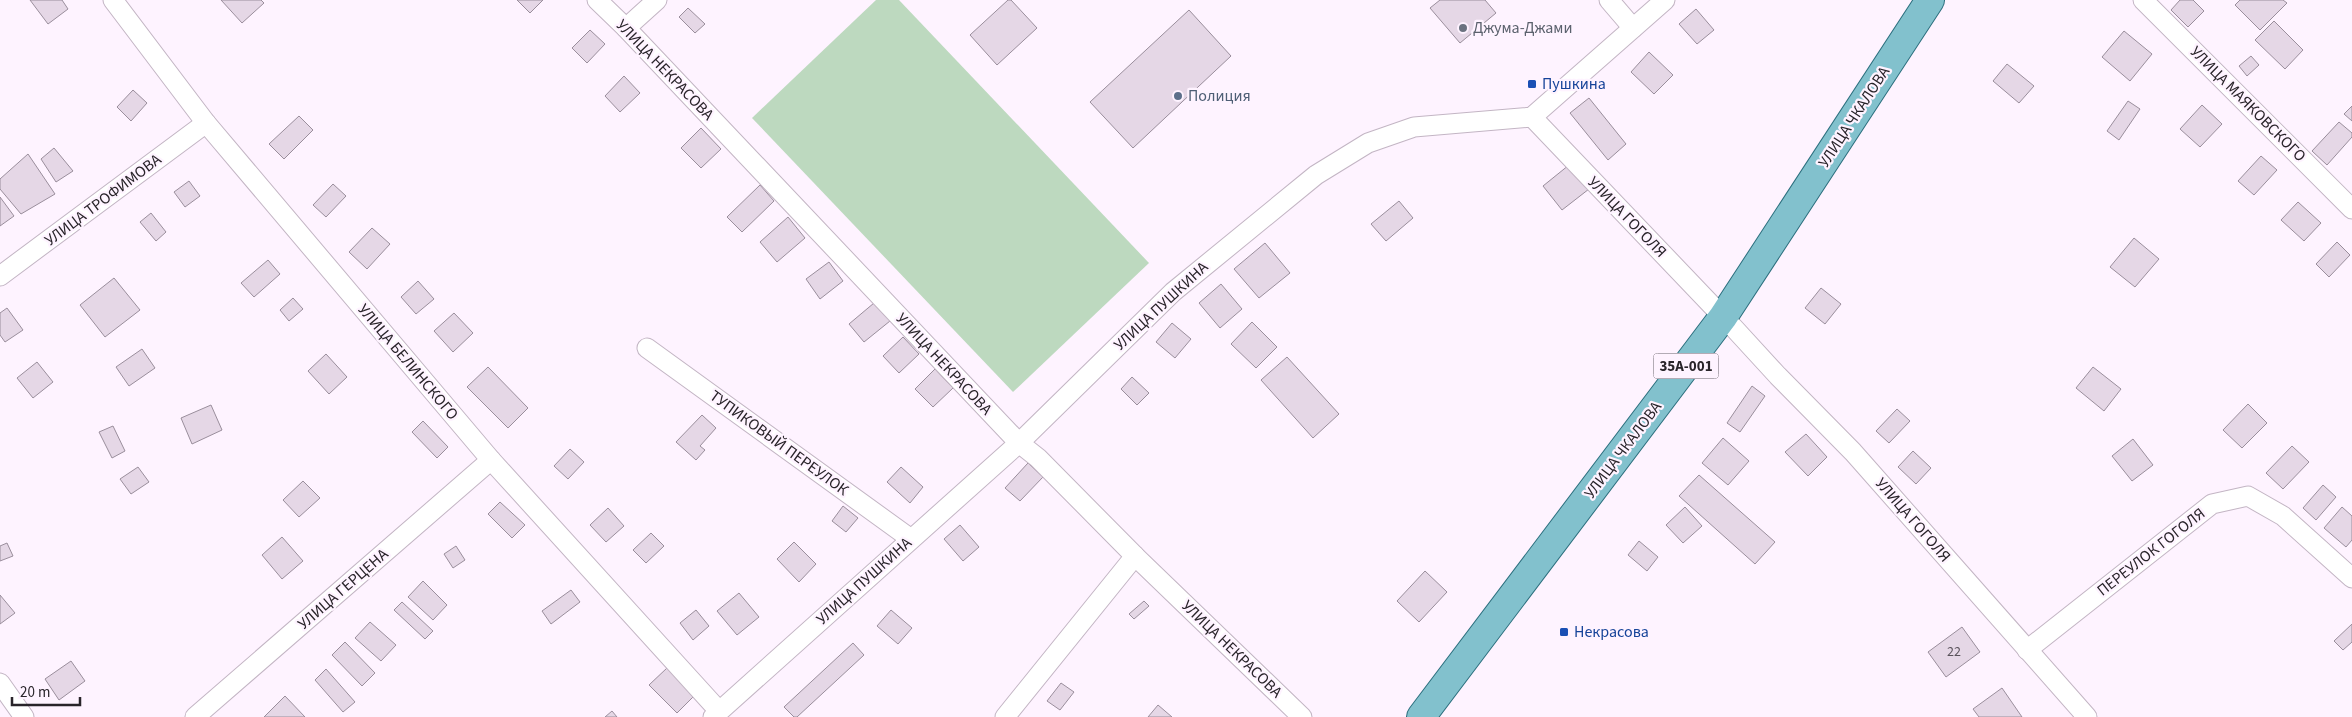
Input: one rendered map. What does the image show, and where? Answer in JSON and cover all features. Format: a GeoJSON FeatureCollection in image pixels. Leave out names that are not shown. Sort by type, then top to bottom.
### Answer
{"type":"FeatureCollection","features":[{"type":"Feature","properties":{"kind":"main road","name":"УЛИЦА ЧКАЛОВА"},"geometry":{"type":"LineString","coordinates":[[1438,717],[1728,322],[1941,0]]}},
{"type":"Feature","properties":{"kind":"main road","name":"УЛИЦА ЧКАЛОВА"},"geometry":{"type":"LineString","coordinates":[[1421,717],[1728,322]]}},
{"type":"Feature","properties":{"kind":"street","name":"УЛИЦА БЕЛИНСКОГО"},"geometry":{"type":"LineString","coordinates":[[113,0],[206,123],[491,460],[716,714]]}},
{"type":"Feature","properties":{"kind":"street","name":"УЛИЦА НЕКРАСОВА"},"geometry":{"type":"LineString","coordinates":[[597,0],[626,28],[1019,443],[1038,458],[1135,556],[1302,717]]}},
{"type":"Feature","properties":{"kind":"street"},"geometry":{"type":"LineString","coordinates":[[626,28],[657,0]]}},
{"type":"Feature","properties":{"kind":"street"},"geometry":{"type":"LineString","coordinates":[[1609,0],[1632,28]]}},
{"type":"Feature","properties":{"kind":"street"},"geometry":{"type":"LineString","coordinates":[[1532,117],[1665,0]]}},
{"type":"Feature","properties":{"kind":"street","name":"УЛИЦА МАЯКОВСКОГО"},"geometry":{"type":"LineString","coordinates":[[2143,0],[2352,209]]}},
{"type":"Feature","properties":{"kind":"street","name":"УЛИЦА ГОГОЛЯ"},"geometry":{"type":"LineString","coordinates":[[1532,117],[1778,376],[1854,452],[2087,717]]}},
{"type":"Feature","properties":{"kind":"street","name":"УЛИЦА ПУШКИНА"},"geometry":{"type":"LineString","coordinates":[[716,714],[1019,443],[1173,292],[1316,175],[1368,143],[1414,127],[1532,117]]}},
{"type":"Feature","properties":{"kind":"street","name":"УЛИЦА ТРОФИМОВА"},"geometry":{"type":"LineString","coordinates":[[0,276],[206,123]]}},
{"type":"Feature","properties":{"kind":"street","name":"ТУПИКОВЫЙ ПЕРЕУЛОК"},"geometry":{"type":"LineString","coordinates":[[647,348],[911,539]]}},
{"type":"Feature","properties":{"kind":"street","name":"УЛИЦА ГЕРЦЕНА"},"geometry":{"type":"LineString","coordinates":[[195,717],[491,460]]}},
{"type":"Feature","properties":{"kind":"street","name":"ПЕРЕУЛОК ГОГОЛЯ"},"geometry":{"type":"LineString","coordinates":[[2027,650],[2212,504],[2248,496],[2283,516],[2352,578]]}},
{"type":"Feature","properties":{"kind":"street"},"geometry":{"type":"LineString","coordinates":[[1005,717],[1135,556]]}},
{"type":"Feature","properties":{"kind":"street"},"geometry":{"type":"LineString","coordinates":[[0,683],[24,717]]}},
{"type":"Feature","properties":{"kind":"green space"},"geometry":{"type":"Polygon","coordinates":[[[876,0],[899,0],[1149,263],[1013,392],[752,118],[876,0]]]}},
{"type":"Feature","properties":{"kind":"building"},"geometry":{"type":"Polygon","coordinates":[[[30,0],[62,0],[68,9],[48,24],[30,0]]]}},
{"type":"Feature","properties":{"kind":"building"},"geometry":{"type":"Polygon","coordinates":[[[221,0],[261,0],[264,3],[242,23],[221,0]]]}},
{"type":"Feature","properties":{"kind":"building"},"geometry":{"type":"Polygon","coordinates":[[[517,0],[543,0],[530,13],[517,0]]]}},
{"type":"Feature","properties":{"kind":"building"},"geometry":{"type":"Polygon","coordinates":[[[1008,0],[1011,0],[1037,28],[997,65],[970,35],[1008,0]]]}},
{"type":"Feature","properties":{"kind":"building","name":"Джума-Джами"},"geometry":{"type":"Polygon","coordinates":[[[1440,0],[1485,0],[1496,13],[1460,43],[1430,8],[1440,0]]]}},
{"type":"Feature","properties":{"kind":"building"},"geometry":{"type":"Polygon","coordinates":[[[2180,0],[2193,0],[2204,11],[2188,27],[2171,10],[2180,0]]]}},
{"type":"Feature","properties":{"kind":"building"},"geometry":{"type":"Polygon","coordinates":[[[2240,0],[2283,0],[2287,3],[2260,30],[2235,5],[2240,0]]]}},
{"type":"Feature","properties":{"kind":"building"},"geometry":{"type":"Polygon","coordinates":[[[688,8],[705,24],[695,33],[679,17],[688,8]]]}},
{"type":"Feature","properties":{"kind":"building"},"geometry":{"type":"Polygon","coordinates":[[[1696,9],[1714,30],[1697,44],[1679,24],[1696,9]]]}},
{"type":"Feature","properties":{"kind":"building"},"geometry":{"type":"Polygon","coordinates":[[[1189,10],[1231,56],[1133,148],[1090,102],[1189,10]]]}},
{"type":"Feature","properties":{"kind":"building"},"geometry":{"type":"Polygon","coordinates":[[[2274,21],[2303,50],[2285,69],[2255,40],[2274,21]]]}},
{"type":"Feature","properties":{"kind":"building"},"geometry":{"type":"Polygon","coordinates":[[[590,30],[605,44],[587,63],[572,48],[590,30]]]}},
{"type":"Feature","properties":{"kind":"building"},"geometry":{"type":"Polygon","coordinates":[[[2124,31],[2152,54],[2130,81],[2102,57],[2124,31]]]}},
{"type":"Feature","properties":{"kind":"building"},"geometry":{"type":"Polygon","coordinates":[[[1649,52],[1673,75],[1654,94],[1631,72],[1649,52]]]}},
{"type":"Feature","properties":{"kind":"building"},"geometry":{"type":"Polygon","coordinates":[[[2251,56],[2259,65],[2247,76],[2239,66],[2251,56]]]}},
{"type":"Feature","properties":{"kind":"building"},"geometry":{"type":"Polygon","coordinates":[[[2007,64],[2034,86],[2019,103],[1993,81],[2007,64]]]}},
{"type":"Feature","properties":{"kind":"building"},"geometry":{"type":"Polygon","coordinates":[[[624,76],[640,93],[620,112],[605,96],[624,76]]]}},
{"type":"Feature","properties":{"kind":"building"},"geometry":{"type":"Polygon","coordinates":[[[133,90],[147,103],[131,121],[117,107],[133,90]]]}},
{"type":"Feature","properties":{"kind":"building"},"geometry":{"type":"Polygon","coordinates":[[[1589,98],[1626,144],[1608,160],[1570,113],[1589,98]]]}},
{"type":"Feature","properties":{"kind":"building"},"geometry":{"type":"Polygon","coordinates":[[[2128,101],[2140,109],[2119,140],[2107,131],[2128,101]]]}},
{"type":"Feature","properties":{"kind":"building"},"geometry":{"type":"Polygon","coordinates":[[[2202,105],[2222,124],[2200,147],[2180,129],[2202,105]]]}},
{"type":"Feature","properties":{"kind":"building"},"geometry":{"type":"Polygon","coordinates":[[[2352,106],[2352,121],[2344,114],[2352,106]]]}},
{"type":"Feature","properties":{"kind":"building"},"geometry":{"type":"Polygon","coordinates":[[[299,116],[313,130],[284,159],[269,144],[299,116]]]}},
{"type":"Feature","properties":{"kind":"building"},"geometry":{"type":"Polygon","coordinates":[[[2339,122],[2352,133],[2352,137],[2327,165],[2312,151],[2339,122]]]}},
{"type":"Feature","properties":{"kind":"building"},"geometry":{"type":"Polygon","coordinates":[[[701,128],[721,149],[701,168],[681,148],[701,128]]]}},
{"type":"Feature","properties":{"kind":"building"},"geometry":{"type":"Polygon","coordinates":[[[54,148],[73,171],[56,182],[41,159],[54,148]]]}},
{"type":"Feature","properties":{"kind":"building"},"geometry":{"type":"Polygon","coordinates":[[[28,154],[55,194],[21,214],[0,189],[0,179],[28,154]]]}},
{"type":"Feature","properties":{"kind":"building"},"geometry":{"type":"Polygon","coordinates":[[[2261,156],[2277,170],[2254,195],[2238,181],[2261,156]]]}},
{"type":"Feature","properties":{"kind":"building"},"geometry":{"type":"Polygon","coordinates":[[[1569,165],[1589,189],[1562,210],[1543,186],[1569,165]]]}},
{"type":"Feature","properties":{"kind":"building"},"geometry":{"type":"Polygon","coordinates":[[[189,181],[200,196],[185,207],[174,192],[189,181]]]}},
{"type":"Feature","properties":{"kind":"building"},"geometry":{"type":"Polygon","coordinates":[[[333,184],[346,196],[326,217],[313,205],[333,184]]]}},
{"type":"Feature","properties":{"kind":"building"},"geometry":{"type":"Polygon","coordinates":[[[760,185],[774,201],[742,232],[727,217],[760,185]]]}},
{"type":"Feature","properties":{"kind":"building"},"geometry":{"type":"Polygon","coordinates":[[[0,197],[14,216],[0,226],[0,197]]]}},
{"type":"Feature","properties":{"kind":"building"},"geometry":{"type":"Polygon","coordinates":[[[1399,201],[1413,218],[1386,241],[1371,224],[1399,201]]]}},
{"type":"Feature","properties":{"kind":"building"},"geometry":{"type":"Polygon","coordinates":[[[2298,202],[2321,223],[2304,241],[2281,220],[2298,202]]]}},
{"type":"Feature","properties":{"kind":"building"},"geometry":{"type":"Polygon","coordinates":[[[151,213],[166,232],[156,241],[140,222],[151,213]]]}},
{"type":"Feature","properties":{"kind":"building"},"geometry":{"type":"Polygon","coordinates":[[[788,217],[805,238],[777,262],[760,242],[788,217]]]}},
{"type":"Feature","properties":{"kind":"building"},"geometry":{"type":"Polygon","coordinates":[[[372,228],[390,244],[367,269],[349,252],[372,228]]]}},
{"type":"Feature","properties":{"kind":"building"},"geometry":{"type":"Polygon","coordinates":[[[2134,238],[2159,259],[2135,287],[2110,267],[2134,238]]]}},
{"type":"Feature","properties":{"kind":"building"},"geometry":{"type":"Polygon","coordinates":[[[2337,242],[2350,255],[2329,277],[2316,264],[2337,242]]]}},
{"type":"Feature","properties":{"kind":"building"},"geometry":{"type":"Polygon","coordinates":[[[1265,243],[1290,273],[1259,298],[1234,269],[1265,243]]]}},
{"type":"Feature","properties":{"kind":"building"},"geometry":{"type":"Polygon","coordinates":[[[268,260],[280,274],[254,297],[241,283],[268,260]]]}},
{"type":"Feature","properties":{"kind":"building"},"geometry":{"type":"Polygon","coordinates":[[[829,262],[843,281],[820,299],[806,279],[829,262]]]}},
{"type":"Feature","properties":{"kind":"building"},"geometry":{"type":"Polygon","coordinates":[[[114,278],[140,310],[105,337],[80,305],[114,278]]]}},
{"type":"Feature","properties":{"kind":"building"},"geometry":{"type":"Polygon","coordinates":[[[418,281],[434,299],[416,314],[401,297],[418,281]]]}},
{"type":"Feature","properties":{"kind":"building"},"geometry":{"type":"Polygon","coordinates":[[[1221,284],[1242,309],[1220,328],[1199,303],[1221,284]]]}},
{"type":"Feature","properties":{"kind":"building"},"geometry":{"type":"Polygon","coordinates":[[[1821,288],[1841,304],[1825,324],[1805,308],[1821,288]]]}},
{"type":"Feature","properties":{"kind":"building"},"geometry":{"type":"Polygon","coordinates":[[[293,298],[303,309],[289,321],[280,310],[293,298]]]}},
{"type":"Feature","properties":{"kind":"building"},"geometry":{"type":"Polygon","coordinates":[[[874,303],[890,321],[864,342],[849,324],[874,303]]]}},
{"type":"Feature","properties":{"kind":"building"},"geometry":{"type":"Polygon","coordinates":[[[7,308],[23,330],[5,342],[0,335],[0,313],[7,308]]]}},
{"type":"Feature","properties":{"kind":"building"},"geometry":{"type":"Polygon","coordinates":[[[454,313],[473,333],[453,352],[434,331],[454,313]]]}},
{"type":"Feature","properties":{"kind":"building"},"geometry":{"type":"Polygon","coordinates":[[[1252,322],[1277,347],[1256,368],[1231,344],[1252,322]]]}},
{"type":"Feature","properties":{"kind":"building"},"geometry":{"type":"Polygon","coordinates":[[[1172,323],[1191,339],[1175,358],[1156,342],[1172,323]]]}},
{"type":"Feature","properties":{"kind":"building"},"geometry":{"type":"Polygon","coordinates":[[[903,337],[919,354],[899,373],[883,356],[903,337]]]}},
{"type":"Feature","properties":{"kind":"building"},"geometry":{"type":"Polygon","coordinates":[[[142,349],[155,368],[129,386],[116,367],[142,349]]]}},
{"type":"Feature","properties":{"kind":"building"},"geometry":{"type":"Polygon","coordinates":[[[326,354],[347,377],[329,394],[308,371],[326,354]]]}},
{"type":"Feature","properties":{"kind":"building"},"geometry":{"type":"Polygon","coordinates":[[[1287,357],[1339,414],[1313,438],[1261,380],[1287,357]]]}},
{"type":"Feature","properties":{"kind":"building"},"geometry":{"type":"Polygon","coordinates":[[[37,362],[53,382],[33,398],[17,378],[37,362]]]}},
{"type":"Feature","properties":{"kind":"building"},"geometry":{"type":"Polygon","coordinates":[[[488,367],[528,408],[508,428],[467,387],[488,367]]]}},
{"type":"Feature","properties":{"kind":"building"},"geometry":{"type":"Polygon","coordinates":[[[2093,367],[2121,389],[2104,411],[2076,388],[2093,367]]]}},
{"type":"Feature","properties":{"kind":"building"},"geometry":{"type":"Polygon","coordinates":[[[935,369],[953,388],[933,407],[915,389],[935,369]]]}},
{"type":"Feature","properties":{"kind":"building"},"geometry":{"type":"Polygon","coordinates":[[[1132,377],[1149,393],[1137,405],[1121,389],[1132,377]]]}},
{"type":"Feature","properties":{"kind":"building"},"geometry":{"type":"Polygon","coordinates":[[[1752,386],[1765,396],[1740,432],[1727,423],[1752,386]]]}},
{"type":"Feature","properties":{"kind":"building"},"geometry":{"type":"Polygon","coordinates":[[[2248,404],[2267,423],[2242,448],[2223,430],[2248,404]]]}},
{"type":"Feature","properties":{"kind":"building"},"geometry":{"type":"Polygon","coordinates":[[[211,405],[222,430],[192,444],[181,418],[211,405]]]}},
{"type":"Feature","properties":{"kind":"building"},"geometry":{"type":"Polygon","coordinates":[[[1897,409],[1910,421],[1889,443],[1876,431],[1897,409]]]}},
{"type":"Feature","properties":{"kind":"building"},"geometry":{"type":"Polygon","coordinates":[[[702,415],[716,428],[700,446],[705,450],[696,460],[676,442],[702,415]]]}},
{"type":"Feature","properties":{"kind":"building"},"geometry":{"type":"Polygon","coordinates":[[[423,421],[448,447],[437,458],[412,432],[423,421]]]}},
{"type":"Feature","properties":{"kind":"building"},"geometry":{"type":"Polygon","coordinates":[[[113,426],[125,451],[112,458],[99,432],[113,426]]]}},
{"type":"Feature","properties":{"kind":"building"},"geometry":{"type":"Polygon","coordinates":[[[1806,434],[1827,457],[1808,476],[1785,452],[1806,434]]]}},
{"type":"Feature","properties":{"kind":"building"},"geometry":{"type":"Polygon","coordinates":[[[1723,438],[1749,461],[1728,485],[1702,463],[1723,438]]]}},
{"type":"Feature","properties":{"kind":"building"},"geometry":{"type":"Polygon","coordinates":[[[2133,439],[2153,465],[2132,481],[2112,456],[2133,439]]]}},
{"type":"Feature","properties":{"kind":"building"},"geometry":{"type":"Polygon","coordinates":[[[2292,446],[2309,462],[2283,489],[2266,473],[2292,446]]]}},
{"type":"Feature","properties":{"kind":"building"},"geometry":{"type":"Polygon","coordinates":[[[570,449],[584,462],[568,479],[554,466],[570,449]]]}},
{"type":"Feature","properties":{"kind":"building"},"geometry":{"type":"Polygon","coordinates":[[[1913,451],[1931,468],[1916,484],[1898,467],[1913,451]]]}},
{"type":"Feature","properties":{"kind":"building"},"geometry":{"type":"Polygon","coordinates":[[[1028,463],[1043,477],[1020,501],[1005,488],[1028,463]]]}},
{"type":"Feature","properties":{"kind":"building"},"geometry":{"type":"Polygon","coordinates":[[[138,467],[149,482],[131,494],[120,479],[138,467]]]}},
{"type":"Feature","properties":{"kind":"building"},"geometry":{"type":"Polygon","coordinates":[[[901,467],[923,487],[910,503],[887,482],[901,467]]]}},
{"type":"Feature","properties":{"kind":"building"},"geometry":{"type":"Polygon","coordinates":[[[1699,475],[1775,542],[1755,564],[1679,496],[1699,475]]]}},
{"type":"Feature","properties":{"kind":"building"},"geometry":{"type":"Polygon","coordinates":[[[303,481],[320,498],[299,517],[283,500],[303,481]]]}},
{"type":"Feature","properties":{"kind":"building"},"geometry":{"type":"Polygon","coordinates":[[[2323,485],[2336,497],[2316,520],[2303,508],[2323,485]]]}},
{"type":"Feature","properties":{"kind":"building"},"geometry":{"type":"Polygon","coordinates":[[[500,502],[525,525],[512,538],[488,514],[500,502]]]}},
{"type":"Feature","properties":{"kind":"building"},"geometry":{"type":"Polygon","coordinates":[[[843,506],[858,518],[846,532],[832,521],[843,506]]]}},
{"type":"Feature","properties":{"kind":"building"},"geometry":{"type":"Polygon","coordinates":[[[1685,507],[1702,526],[1683,543],[1666,525],[1685,507]]]}},
{"type":"Feature","properties":{"kind":"building"},"geometry":{"type":"Polygon","coordinates":[[[2342,507],[2352,516],[2352,540],[2346,547],[2324,528],[2342,507]]]}},
{"type":"Feature","properties":{"kind":"building"},"geometry":{"type":"Polygon","coordinates":[[[608,508],[624,526],[606,542],[590,525],[608,508]]]}},
{"type":"Feature","properties":{"kind":"building"},"geometry":{"type":"Polygon","coordinates":[[[960,525],[979,547],[963,561],[944,539],[960,525]]]}},
{"type":"Feature","properties":{"kind":"building"},"geometry":{"type":"Polygon","coordinates":[[[651,533],[664,546],[646,563],[633,550],[651,533]]]}},
{"type":"Feature","properties":{"kind":"building"},"geometry":{"type":"Polygon","coordinates":[[[282,537],[303,561],[282,579],[262,555],[282,537]]]}},
{"type":"Feature","properties":{"kind":"building"},"geometry":{"type":"Polygon","coordinates":[[[1639,541],[1658,557],[1647,571],[1628,555],[1639,541]]]}},
{"type":"Feature","properties":{"kind":"building"},"geometry":{"type":"Polygon","coordinates":[[[794,542],[816,564],[799,582],[777,559],[794,542]]]}},
{"type":"Feature","properties":{"kind":"building"},"geometry":{"type":"Polygon","coordinates":[[[7,543],[13,556],[0,561],[0,546],[7,543]]]}},
{"type":"Feature","properties":{"kind":"building"},"geometry":{"type":"Polygon","coordinates":[[[456,546],[465,560],[453,568],[444,554],[456,546]]]}},
{"type":"Feature","properties":{"kind":"building"},"geometry":{"type":"Polygon","coordinates":[[[1425,571],[1447,592],[1419,622],[1397,601],[1425,571]]]}},
{"type":"Feature","properties":{"kind":"building"},"geometry":{"type":"Polygon","coordinates":[[[423,581],[447,605],[433,620],[408,597],[423,581]]]}},
{"type":"Feature","properties":{"kind":"building"},"geometry":{"type":"Polygon","coordinates":[[[571,590],[580,602],[551,624],[542,611],[571,590]]]}},
{"type":"Feature","properties":{"kind":"building"},"geometry":{"type":"Polygon","coordinates":[[[739,593],[759,617],[737,635],[717,611],[739,593]]]}},
{"type":"Feature","properties":{"kind":"building"},"geometry":{"type":"Polygon","coordinates":[[[0,595],[15,613],[0,624],[0,595]]]}},
{"type":"Feature","properties":{"kind":"building"},"geometry":{"type":"Polygon","coordinates":[[[1144,601],[1149,606],[1134,619],[1129,614],[1144,601]]]}},
{"type":"Feature","properties":{"kind":"building"},"geometry":{"type":"Polygon","coordinates":[[[402,602],[433,631],[425,639],[394,610],[402,602]]]}},
{"type":"Feature","properties":{"kind":"building"},"geometry":{"type":"Polygon","coordinates":[[[696,610],[709,626],[693,640],[680,623],[696,610]]]}},
{"type":"Feature","properties":{"kind":"building"},"geometry":{"type":"Polygon","coordinates":[[[891,610],[912,628],[898,644],[877,626],[891,610]]]}},
{"type":"Feature","properties":{"kind":"building"},"geometry":{"type":"Polygon","coordinates":[[[370,622],[396,645],[381,661],[355,638],[370,622]]]}},
{"type":"Feature","properties":{"kind":"building"},"geometry":{"type":"Polygon","coordinates":[[[2352,624],[2352,642],[2343,650],[2334,641],[2352,624]]]}},
{"type":"Feature","properties":{"kind":"building"},"geometry":{"type":"Polygon","coordinates":[[[1962,627],[1980,652],[1946,677],[1928,652],[1962,627]]]}},
{"type":"Feature","properties":{"kind":"building"},"geometry":{"type":"Polygon","coordinates":[[[345,642],[375,673],[362,686],[332,655],[345,642]]]}},
{"type":"Feature","properties":{"kind":"building"},"geometry":{"type":"Polygon","coordinates":[[[853,643],[864,655],[797,717],[794,717],[784,707],[853,643]]]}},
{"type":"Feature","properties":{"kind":"building"},"geometry":{"type":"Polygon","coordinates":[[[71,661],[85,681],[59,700],[45,679],[71,661]]]}},
{"type":"Feature","properties":{"kind":"building"},"geometry":{"type":"Polygon","coordinates":[[[667,668],[694,696],[677,713],[649,685],[667,668]]]}},
{"type":"Feature","properties":{"kind":"building"},"geometry":{"type":"Polygon","coordinates":[[[326,669],[355,702],[343,712],[315,680],[326,669]]]}},
{"type":"Feature","properties":{"kind":"building"},"geometry":{"type":"Polygon","coordinates":[[[1061,683],[1074,692],[1060,710],[1047,701],[1061,683]]]}},
{"type":"Feature","properties":{"kind":"building"},"geometry":{"type":"Polygon","coordinates":[[[2002,688],[2022,717],[1979,717],[1973,709],[2002,688]]]}},
{"type":"Feature","properties":{"kind":"building"},"geometry":{"type":"Polygon","coordinates":[[[285,696],[305,717],[264,717],[285,696]]]}},
{"type":"Feature","properties":{"kind":"building"},"geometry":{"type":"Polygon","coordinates":[[[1158,705],[1172,717],[1148,717],[1158,705]]]}},
{"type":"Feature","properties":{"kind":"building"},"geometry":{"type":"Polygon","coordinates":[[[612,711],[617,717],[605,717],[612,711]]]}},
{"type":"Feature","properties":{"kind":"place","name":"Джума-Джами"},"geometry":{"type":"Point","coordinates":[1463,28]}},
{"type":"Feature","properties":{"kind":"place","name":"Пушкина"},"geometry":{"type":"Point","coordinates":[1532,84]}},
{"type":"Feature","properties":{"kind":"place","name":"Полиция"},"geometry":{"type":"Point","coordinates":[1178,96]}},
{"type":"Feature","properties":{"kind":"place","name":"Некрасова"},"geometry":{"type":"Point","coordinates":[1564,632]}}]}
